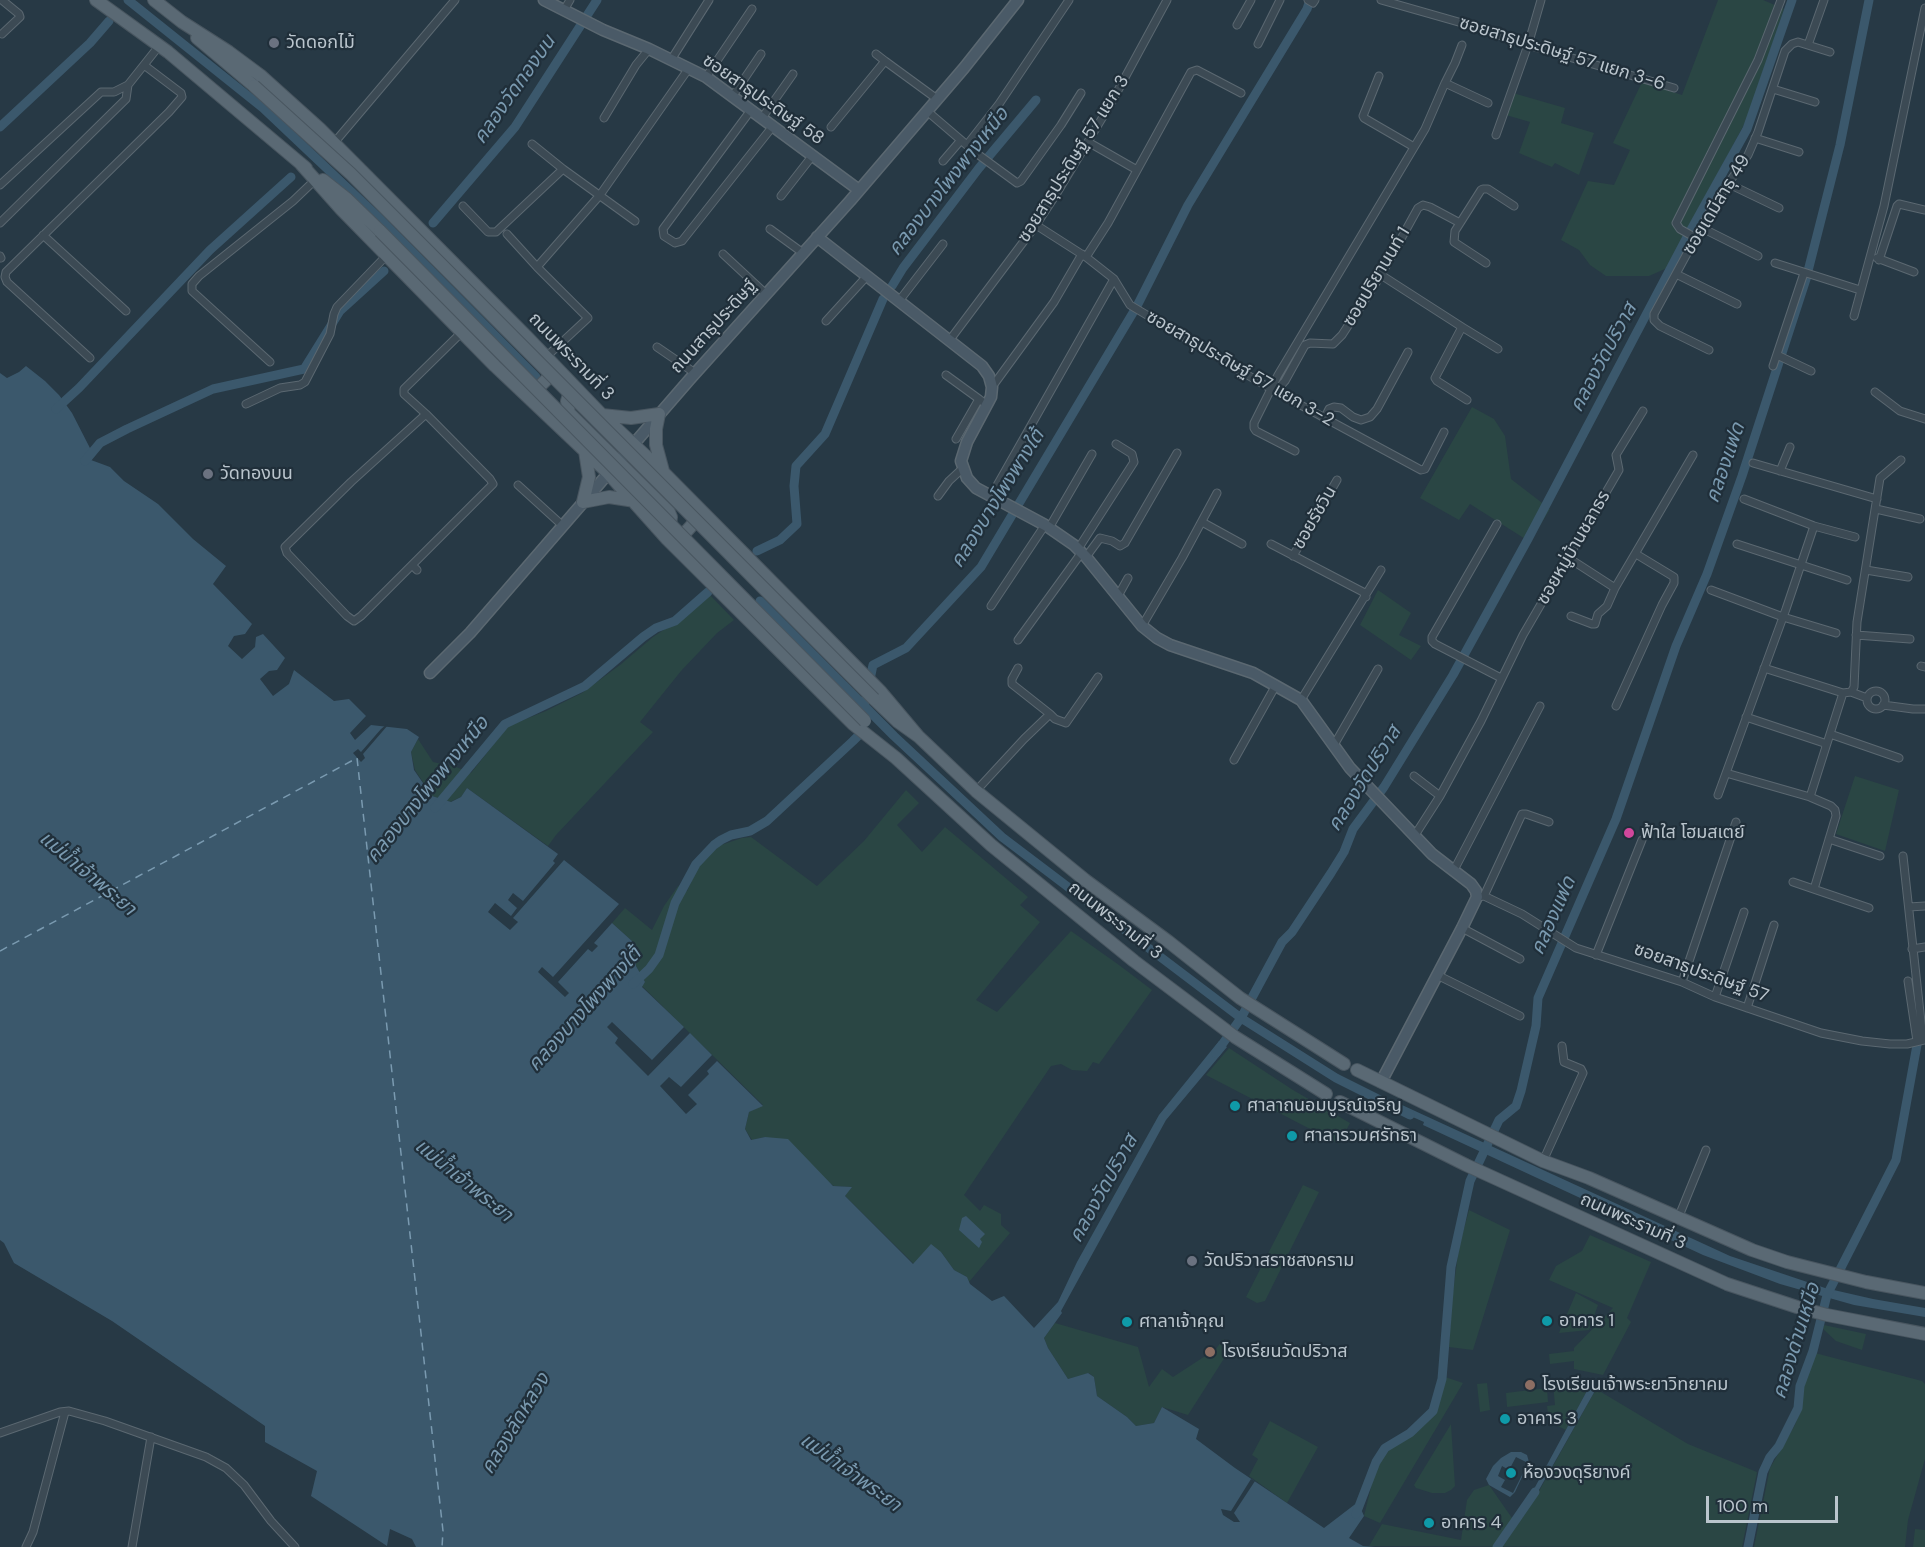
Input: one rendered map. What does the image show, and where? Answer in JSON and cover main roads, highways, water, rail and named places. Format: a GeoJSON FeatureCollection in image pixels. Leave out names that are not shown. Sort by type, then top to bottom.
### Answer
{"type":"FeatureCollection","features":[{"type":"Feature","properties":{"kind":"main road","name":"ถนนพระรามที่ 3"},"geometry":{"type":"LineString","coordinates":[[96,0],[159,46],[301,164],[347,199],[861,726]]}},
{"type":"Feature","properties":{"kind":"main road","name":"ถนนพระรามที่ 3"},"geometry":{"type":"LineString","coordinates":[[154,0],[260,75],[334,143],[548,358],[602,416],[663,472],[854,665],[897,721],[918,736],[976,791],[1085,880],[1240,998],[1344,1064]]}},
{"type":"Feature","properties":{"kind":"main road","name":"ถนนพระรามที่ 3"},"geometry":{"type":"LineString","coordinates":[[182,22],[209,50],[254,86],[343,166],[878,696]]}},
{"type":"Feature","properties":{"kind":"main road","name":"ถนนพระรามที่ 3"},"geometry":{"type":"LineString","coordinates":[[301,164],[341,209],[520,391],[608,473],[667,539],[943,803],[1134,961],[1230,1033],[1326,1094]]}},
{"type":"Feature","properties":{"kind":"main road"},"geometry":{"type":"LineString","coordinates":[[520,391],[530,391],[539,387],[548,378],[550,369],[548,358]]}},
{"type":"Feature","properties":{"kind":"main road"},"geometry":{"type":"LineString","coordinates":[[572,384],[567,401],[569,413],[669,512],[671,518],[667,539]]}},
{"type":"Feature","properties":{"kind":"main road"},"geometry":{"type":"LineString","coordinates":[[602,416],[631,418],[659,414],[656,445],[663,472]]}},
{"type":"Feature","properties":{"kind":"main road"},"geometry":{"type":"LineString","coordinates":[[585,451],[589,477],[584,502],[609,497],[635,501]]}},
{"type":"Feature","properties":{"kind":"main road"},"geometry":{"type":"LineString","coordinates":[[684,555],[682,543],[684,534],[693,524],[712,523]]}},
{"type":"Feature","properties":{"kind":"main road","name":"ถนนพระรามที่ 3"},"geometry":{"type":"LineString","coordinates":[[1357,1070],[1543,1161],[1590,1178],[1752,1250],[1843,1277],[1925,1293]]}},
{"type":"Feature","properties":{"kind":"main road","name":"ถนนพระรามที่ 3"},"geometry":{"type":"LineString","coordinates":[[1340,1102],[1466,1165],[1727,1284],[1827,1315],[1925,1334]]}},
{"type":"Feature","properties":{"kind":"water"},"geometry":{"type":"Polygon","coordinates":[[[26,366],[59,395],[72,413],[92,452],[91,460],[110,467],[124,481],[158,504],[193,539],[226,566],[213,584],[252,624],[245,634],[234,636],[228,646],[242,659],[255,647],[256,637],[263,634],[285,658],[277,670],[269,671],[260,679],[273,696],[289,684],[294,670],[334,701],[349,699],[366,716],[350,733],[355,740],[371,725],[407,729],[419,737],[411,752],[414,770],[432,796],[451,802],[461,797],[467,788],[558,854],[553,861],[555,863],[523,901],[513,893],[508,900],[517,908],[511,916],[495,903],[488,912],[510,930],[518,922],[513,918],[564,860],[619,904],[553,977],[542,967],[538,972],[565,997],[569,993],[558,982],[588,949],[592,952],[598,946],[594,943],[612,923],[632,941],[636,966],[645,982],[642,987],[684,1027],[652,1060],[612,1022],[607,1027],[618,1038],[615,1043],[648,1076],[690,1033],[712,1055],[681,1087],[669,1077],[660,1086],[686,1114],[697,1104],[688,1095],[709,1074],[707,1071],[717,1061],[763,1106],[749,1112],[745,1129],[751,1140],[765,1137],[788,1139],[833,1186],[852,1187],[845,1196],[913,1264],[931,1244],[941,1252],[954,1270],[967,1277],[970,1284],[992,1301],[1004,1296],[1034,1328],[1058,1302],[1077,1262],[1159,1115],[1219,1041],[1227,1047],[1166,1120],[1061,1311],[1062,1313],[1044,1338],[1068,1379],[1088,1373],[1094,1377],[1097,1396],[1136,1426],[1154,1423],[1162,1407],[1199,1429],[1196,1439],[1324,1528],[1358,1502],[1364,1516],[1349,1538],[1363,1546],[1375,1547],[416,1547],[412,1539],[390,1529],[387,1546],[311,1496],[317,1471],[265,1442],[265,1426],[112,1321],[14,1263],[4,1243],[0,1240],[0,373],[7,378],[26,366]]]}},
{"type":"Feature","properties":{"kind":"water"},"geometry":{"type":"Polygon","coordinates":[[[1402,1105],[1730,1256],[1825,1288],[1925,1308],[1925,1317],[1854,1305],[1780,1284],[1703,1255],[1423,1125],[1424,1122],[1399,1111],[1402,1105]]]}},
{"type":"Feature","properties":{"kind":"water"},"geometry":{"type":"Polygon","coordinates":[[[966,1216],[985,1234],[980,1239],[982,1242],[979,1248],[959,1230],[962,1218],[966,1216]]]}},
{"type":"Feature","properties":{"kind":"water"},"geometry":{"type":"Polygon","coordinates":[[[1589,1387],[1596,1389],[1531,1504],[1527,1502],[1589,1387]]]}},
{"type":"Feature","properties":{"kind":"water"},"geometry":{"type":"Polygon","coordinates":[[[1511,1452],[1521,1452],[1527,1455],[1529,1462],[1515,1492],[1510,1497],[1489,1485],[1486,1479],[1493,1466],[1511,1452]],[[1516,1457],[1509,1470],[1502,1466],[1498,1476],[1505,1480],[1501,1487],[1513,1493],[1528,1463],[1516,1457]]]}},
{"type":"Feature","properties":{"kind":"waterway"},"geometry":{"type":"LineString","coordinates":[[128,0],[263,108],[376,215],[536,377]]}},
{"type":"Feature","properties":{"kind":"waterway","name":"คลองวัดทองบน"},"geometry":{"type":"LineString","coordinates":[[433,223],[515,127],[597,0]]}},
{"type":"Feature","properties":{"kind":"waterway","name":"คลองบางโพงพางใต้"},"geometry":{"type":"LineString","coordinates":[[633,984],[649,969],[659,955],[675,903],[696,864],[721,840],[731,835],[750,831],[767,821],[858,736],[873,665],[906,648],[981,567],[1137,306],[1188,205],[1307,9],[1310,0]]}},
{"type":"Feature","properties":{"kind":"waterway","name":"คลองวัดปริวาส"},"geometry":{"type":"LineString","coordinates":[[1216,1053],[1241,1018],[1282,942],[1292,932],[1331,873],[1344,852],[1353,829],[1384,787],[1453,675],[1528,539],[1687,237],[1747,129],[1792,0]]}},
{"type":"Feature","properties":{"kind":"waterway","name":"คลองแฟด"},"geometry":{"type":"LineString","coordinates":[[1808,271],[1840,145],[1869,0]]}},
{"type":"Feature","properties":{"kind":"waterway"},"geometry":{"type":"LineString","coordinates":[[0,127],[90,43],[109,21]]}},
{"type":"Feature","properties":{"kind":"waterway","name":"คลองบางโพงพางเหนือ"},"geometry":{"type":"LineString","coordinates":[[892,286],[903,268],[979,168],[1036,100]]}},
{"type":"Feature","properties":{"kind":"waterway"},"geometry":{"type":"LineString","coordinates":[[56,409],[79,388],[210,250],[291,177]]}},
{"type":"Feature","properties":{"kind":"waterway","name":"คลองวัดทองบน"},"geometry":{"type":"LineString","coordinates":[[85,461],[100,443],[213,389],[304,369],[340,311],[384,271]]}},
{"type":"Feature","properties":{"kind":"waterway","name":"คลองแฟด"},"geometry":{"type":"LineString","coordinates":[[1356,1514],[1376,1462],[1385,1448],[1410,1433],[1433,1411],[1442,1379],[1451,1267],[1470,1181],[1499,1120],[1516,1106],[1536,1026],[1538,998],[1616,819],[1676,646],[1707,574],[1742,476],[1807,276]]}},
{"type":"Feature","properties":{"kind":"waterway","name":"คลองบางโพงพางเหนือ"},"geometry":{"type":"LineString","coordinates":[[757,551],[780,540],[797,524],[794,486],[796,466],[825,434],[883,299]]}},
{"type":"Feature","properties":{"kind":"waterway","name":"คลองบางโพงพางเหนือ"},"geometry":{"type":"LineString","coordinates":[[435,808],[505,724],[585,686],[643,637],[656,628],[675,621],[708,592]]}},
{"type":"Feature","properties":{"kind":"waterway"},"geometry":{"type":"LineString","coordinates":[[760,601],[894,736],[1002,837],[1241,1018],[1336,1078],[1410,1115]]}},
{"type":"Feature","properties":{"kind":"waterway","name":"คลองด่านเหนือ"},"geometry":{"type":"LineString","coordinates":[[1748,1547],[1763,1472],[1798,1408],[1800,1386],[1813,1351],[1827,1295],[1896,1160],[1917,1045]]}},
{"type":"Feature","properties":{"kind":"waterway"},"geometry":{"type":"LineString","coordinates":[[1497,1547],[1535,1492]]}},
{"type":"Feature","properties":{"kind":"place","name":"วัดดอกไม้"},"geometry":{"type":"Point","coordinates":[274,43]}},
{"type":"Feature","properties":{"kind":"place","name":"วัดทองบน"},"geometry":{"type":"Point","coordinates":[208,474]}},
{"type":"Feature","properties":{"kind":"place","name":"ฟ้าใส โฮมสเตย์"},"geometry":{"type":"Point","coordinates":[1629,833]}},
{"type":"Feature","properties":{"kind":"place","name":"ศาลาถนอมบูรณ์เจริญ"},"geometry":{"type":"Point","coordinates":[1235,1106]}},
{"type":"Feature","properties":{"kind":"place","name":"ศาลารวมศรัทธา"},"geometry":{"type":"Point","coordinates":[1292,1136]}},
{"type":"Feature","properties":{"kind":"place","name":"วัดปริวาสราชสงคราม"},"geometry":{"type":"Point","coordinates":[1192,1261]}},
{"type":"Feature","properties":{"kind":"place","name":"อาคาร 1"},"geometry":{"type":"Point","coordinates":[1547,1321]}},
{"type":"Feature","properties":{"kind":"place","name":"ศาลาเจ้าคุณ"},"geometry":{"type":"Point","coordinates":[1127,1322]}},
{"type":"Feature","properties":{"kind":"place","name":"โรงเรียนวัดปริวาส"},"geometry":{"type":"Point","coordinates":[1210,1352]}},
{"type":"Feature","properties":{"kind":"place","name":"โรงเรียนเจ้าพระยาวิทยาคม"},"geometry":{"type":"Point","coordinates":[1530,1385]}},
{"type":"Feature","properties":{"kind":"place","name":"อาคาร 3"},"geometry":{"type":"Point","coordinates":[1505,1419]}},
{"type":"Feature","properties":{"kind":"place","name":"ห้องวงดุริยางค์"},"geometry":{"type":"Point","coordinates":[1511,1473]}},
{"type":"Feature","properties":{"kind":"place","name":"อาคาร 4"},"geometry":{"type":"Point","coordinates":[1429,1523]}},
{"type":"Feature","properties":{"kind":"water label","name":"แม่น้ำเจ้าพระยา"},"geometry":{"type":"Point","coordinates":[87,874]}},
{"type":"Feature","properties":{"kind":"water label","name":"แม่น้ำเจ้าพระยา"},"geometry":{"type":"Point","coordinates":[463,1181]}},
{"type":"Feature","properties":{"kind":"water label","name":"คลองลัดหลวง"},"geometry":{"type":"Point","coordinates":[516,1424]}},
{"type":"Feature","properties":{"kind":"water label","name":"แม่น้ำเจ้าพระยา"},"geometry":{"type":"Point","coordinates":[850,1473]}}]}
